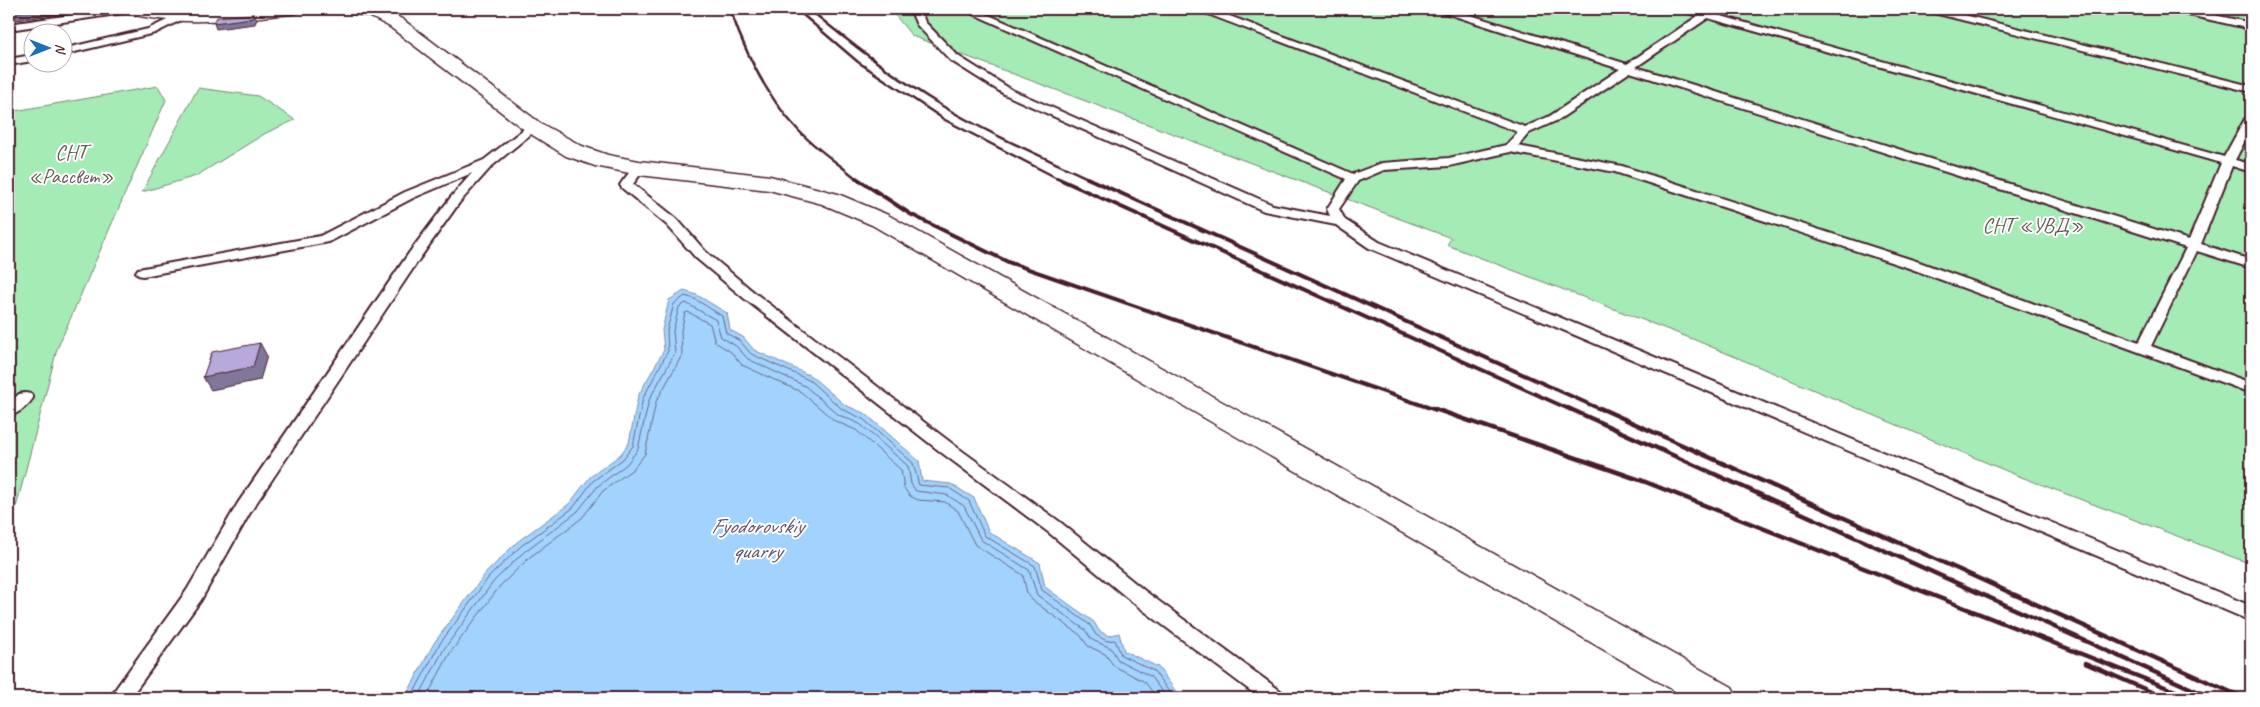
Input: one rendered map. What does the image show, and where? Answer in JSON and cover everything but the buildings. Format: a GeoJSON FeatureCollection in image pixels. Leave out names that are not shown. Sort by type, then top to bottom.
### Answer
{"type":"FeatureCollection","features":[{"type":"Feature","properties":{"kind":"street"},"geometry":{"type":"LineString","coordinates":[[9,10],[19,9]]}},
{"type":"Feature","properties":{"kind":"street"},"geometry":{"type":"LineString","coordinates":[[131,9],[146,13],[212,17],[290,9]]}},
{"type":"Feature","properties":{"kind":"street"},"geometry":{"type":"LineString","coordinates":[[356,9],[373,11],[396,22],[533,127],[574,151],[603,161],[639,168],[770,182],[830,199],[880,220],[1719,698]]}},
{"type":"Feature","properties":{"kind":"lane"},"geometry":{"type":"LineString","coordinates":[[9,27],[131,9]]}},
{"type":"Feature","properties":{"kind":"lane"},"geometry":{"type":"LineString","coordinates":[[915,9],[920,22],[954,58],[1008,92],[1269,208],[1340,222],[1374,245],[2251,614]]}},
{"type":"Feature","properties":{"kind":"lane"},"geometry":{"type":"LineString","coordinates":[[968,9],[1353,178]]}},
{"type":"Feature","properties":{"kind":"lane"},"geometry":{"type":"LineString","coordinates":[[1203,9],[1525,131]]}},
{"type":"Feature","properties":{"kind":"lane"},"geometry":{"type":"LineString","coordinates":[[1442,9],[1627,69],[2251,264]]}},
{"type":"Feature","properties":{"kind":"lane"},"geometry":{"type":"LineString","coordinates":[[1685,9],[1711,12],[2251,168]]}},
{"type":"Feature","properties":{"kind":"lane"},"geometry":{"type":"LineString","coordinates":[[1929,9],[2251,89]]}},
{"type":"Feature","properties":{"kind":"lane"},"geometry":{"type":"LineString","coordinates":[[2175,9],[2251,26]]}},
{"type":"Feature","properties":{"kind":"lane"},"geometry":{"type":"LineString","coordinates":[[1510,148],[1525,131],[1554,118],[1711,12]]}},
{"type":"Feature","properties":{"kind":"lane"},"geometry":{"type":"LineString","coordinates":[[72,50],[151,31],[182,16]]}},
{"type":"Feature","properties":{"kind":"lane"},"geometry":{"type":"LineString","coordinates":[[9,62],[22,60]]}},
{"type":"Feature","properties":{"kind":"lane"},"geometry":{"type":"LineString","coordinates":[[2143,348],[2194,246],[2228,161],[2251,119]]}},
{"type":"Feature","properties":{"kind":"lane"},"geometry":{"type":"LineString","coordinates":[[119,698],[194,596],[244,506],[414,256],[455,200],[488,163],[504,148],[533,127]]}},
{"type":"Feature","properties":{"kind":"lane"},"geometry":{"type":"LineString","coordinates":[[1340,222],[1333,209],[1353,178],[1382,167],[1449,162],[1510,148],[1618,169],[1914,265],[2251,388]]}},
{"type":"Feature","properties":{"kind":"lane"},"geometry":{"type":"LineString","coordinates":[[144,272],[324,239],[409,195],[488,163]]}},
{"type":"Feature","properties":{"kind":"lane"},"geometry":{"type":"LineString","coordinates":[[639,168],[626,186],[672,222],[701,255],[750,296],[948,449],[1054,526],[1145,602],[1275,698]]}},
{"type":"Feature","properties":{"kind":"lane"},"geometry":{"type":"LineString","coordinates":[[9,411],[24,398]]}},
{"type":"Feature","properties":{"kind":"green space","name":"СНТ «УВД»"},"geometry":{"type":"Polygon","coordinates":[[[890,9],[2251,9],[2251,564],[2016,475],[1695,340],[1447,245],[1451,238],[912,36],[890,9]]]}},
{"type":"Feature","properties":{"kind":"green space","name":"СНТ «Рассвет»"},"geometry":{"type":"Polygon","coordinates":[[[158,86],[166,100],[57,349],[9,535],[9,112],[158,86]]]}},
{"type":"Feature","properties":{"kind":"green space"},"geometry":{"type":"Polygon","coordinates":[[[198,88],[258,96],[295,120],[266,133],[196,176],[142,192],[198,88]]]}},
{"type":"Feature","properties":{"kind":"water","name":"Fyodorovskiy quarry"},"geometry":{"type":"Polygon","coordinates":[[[684,291],[697,295],[727,313],[730,330],[743,337],[754,350],[811,376],[845,405],[866,414],[919,461],[922,481],[951,484],[974,498],[989,532],[1040,563],[1045,587],[1094,622],[1099,631],[1109,636],[1119,633],[1124,651],[1158,667],[1177,693],[1190,698],[405,698],[434,643],[486,573],[517,542],[569,504],[590,477],[620,455],[629,443],[638,396],[664,350],[662,330],[669,300],[684,291]]]}},
{"type":"Feature","properties":{"kind":"railway"},"geometry":{"type":"LineString","coordinates":[[730,9],[742,41],[766,88],[776,103],[805,137],[857,179]]}},
{"type":"Feature","properties":{"kind":"railway"},"geometry":{"type":"LineString","coordinates":[[796,9],[858,62],[945,120],[1058,178]]}},
{"type":"Feature","properties":{"kind":"railway"},"geometry":{"type":"LineString","coordinates":[[809,9],[872,59],[957,115],[1090,179]]}},
{"type":"Feature","properties":{"kind":"railway"},"geometry":{"type":"LineString","coordinates":[[856,178],[910,214],[1008,262],[1436,410]]}},
{"type":"Feature","properties":{"kind":"railway"},"geometry":{"type":"LineString","coordinates":[[1058,178],[1571,410]]}},
{"type":"Feature","properties":{"kind":"railway"},"geometry":{"type":"LineString","coordinates":[[1087,178],[1602,410]]}},
{"type":"Feature","properties":{"kind":"railway"},"geometry":{"type":"LineString","coordinates":[[1432,408],[1643,481],[2193,698]]}},
{"type":"Feature","properties":{"kind":"railway"},"geometry":{"type":"LineString","coordinates":[[1568,408],[2212,698]]}},
{"type":"Feature","properties":{"kind":"railway"},"geometry":{"type":"LineString","coordinates":[[1600,408],[2244,698]]}},
{"type":"Feature","properties":{"kind":"railway"},"geometry":{"type":"LineString","coordinates":[[2085,663],[2165,698]]}}]}
